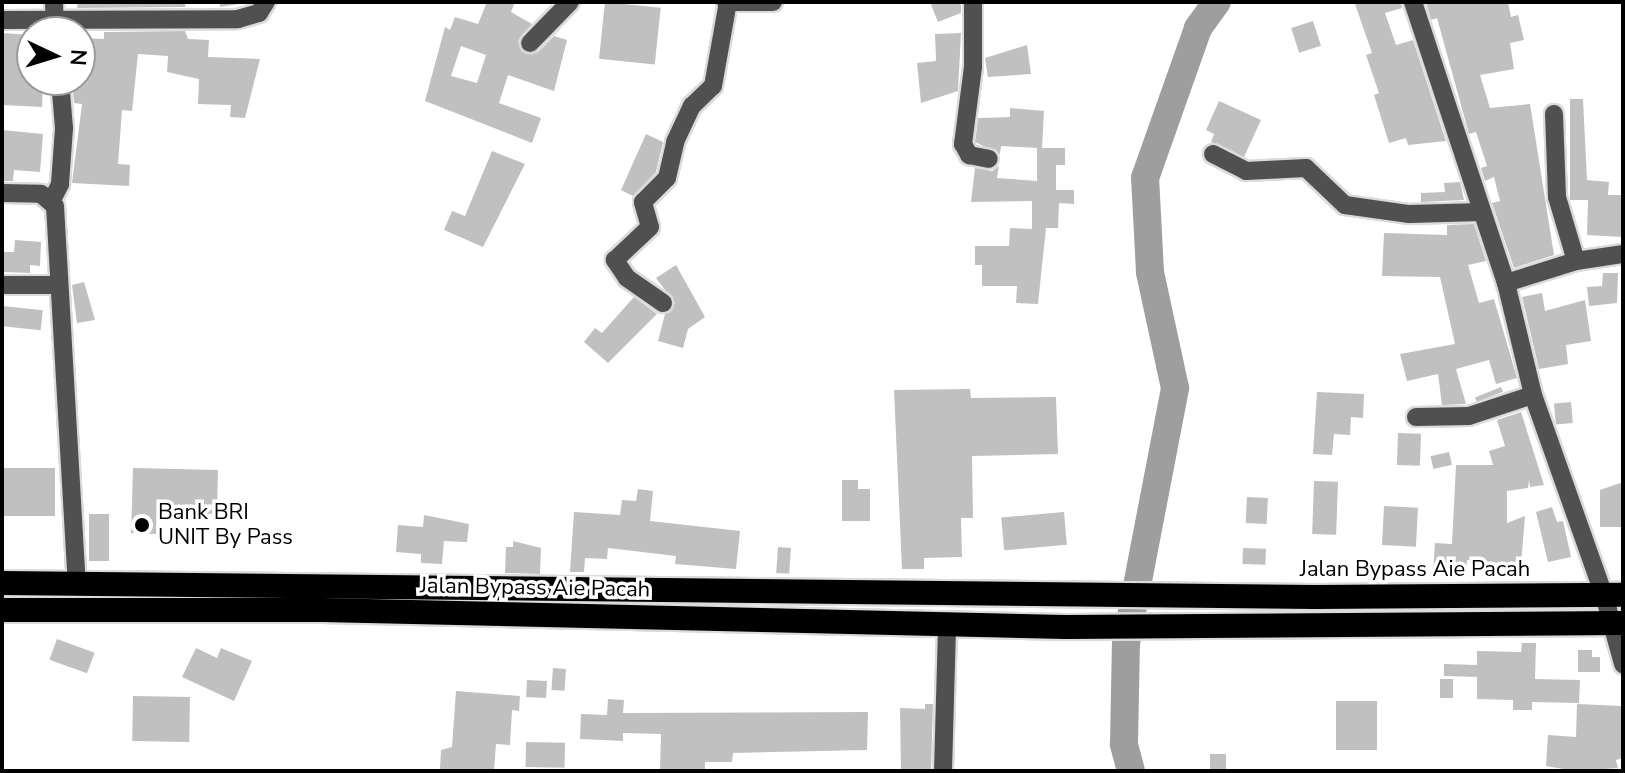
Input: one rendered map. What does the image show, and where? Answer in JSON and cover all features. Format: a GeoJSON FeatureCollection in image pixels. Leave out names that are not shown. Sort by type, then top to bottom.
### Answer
{"type":"FeatureCollection","features":[{"type":"Feature","properties":{"kind":"highway","name":"Jalan Bypass Aie Pacah"},"geometry":{"type":"LineString","coordinates":[[2,583],[1614,595]]}},
{"type":"Feature","properties":{"kind":"highway","name":"Jalan Bypass Aie Pacah"},"geometry":{"type":"LineString","coordinates":[[2,610],[322,610],[1066,627],[1618,624]]}},
{"type":"Feature","properties":{"kind":"street"},"geometry":{"type":"LineString","coordinates":[[96,18],[238,19],[259,13],[266,2]]}},
{"type":"Feature","properties":{"kind":"street"},"geometry":{"type":"LineString","coordinates":[[530,43],[570,2]]}},
{"type":"Feature","properties":{"kind":"street"},"geometry":{"type":"LineString","coordinates":[[663,303],[627,278],[615,260],[650,227],[643,202],[667,178],[675,142],[692,106],[713,86],[727,2],[773,2]]}},
{"type":"Feature","properties":{"kind":"street"},"geometry":{"type":"LineString","coordinates":[[973,2],[973,67],[962,135],[969,155],[989,159]]}},
{"type":"Feature","properties":{"kind":"street"},"geometry":{"type":"LineString","coordinates":[[1413,2],[1506,283],[1533,395],[1614,595],[1623,664]]}},
{"type":"Feature","properties":{"kind":"street"},"geometry":{"type":"LineString","coordinates":[[61,96],[64,128],[60,184],[52,200],[77,584]]}},
{"type":"Feature","properties":{"kind":"street"},"geometry":{"type":"LineString","coordinates":[[1554,114],[1557,197],[1576,261]]}},
{"type":"Feature","properties":{"kind":"street"},"geometry":{"type":"LineString","coordinates":[[1213,154],[1246,171],[1306,168],[1345,205],[1409,214],[1482,212]]}},
{"type":"Feature","properties":{"kind":"street"},"geometry":{"type":"LineString","coordinates":[[2,193],[41,194],[52,200]]}},
{"type":"Feature","properties":{"kind":"street"},"geometry":{"type":"LineString","coordinates":[[1506,283],[1576,261],[1623,254]]}},
{"type":"Feature","properties":{"kind":"street"},"geometry":{"type":"LineString","coordinates":[[2,285],[56,285]]}},
{"type":"Feature","properties":{"kind":"street"},"geometry":{"type":"LineString","coordinates":[[1416,417],[1469,416],[1533,395]]}},
{"type":"Feature","properties":{"kind":"street"},"geometry":{"type":"LineString","coordinates":[[943,771],[947,624]]}},
{"type":"Feature","properties":{"kind":"building"},"geometry":{"type":"Polygon","coordinates":[[[78,2],[186,2],[185,7],[77,8],[78,2]]]}},
{"type":"Feature","properties":{"kind":"building"},"geometry":{"type":"Polygon","coordinates":[[[220,2],[252,2],[220,7],[220,2]]]}},
{"type":"Feature","properties":{"kind":"building"},"geometry":{"type":"Polygon","coordinates":[[[487,2],[515,2],[511,12],[532,24],[518,41],[526,54],[538,52],[554,36],[567,40],[554,91],[508,75],[499,103],[541,118],[532,143],[425,101],[445,27],[450,30],[455,17],[478,24],[487,2]],[[461,46],[451,76],[477,83],[486,55],[461,46]]]}},
{"type":"Feature","properties":{"kind":"building"},"geometry":{"type":"Polygon","coordinates":[[[605,2],[661,8],[655,65],[599,59],[605,2]]]}},
{"type":"Feature","properties":{"kind":"building"},"geometry":{"type":"Polygon","coordinates":[[[930,2],[961,2],[961,13],[938,22],[930,2]]]}},
{"type":"Feature","properties":{"kind":"building"},"geometry":{"type":"Polygon","coordinates":[[[1401,2],[1402,8],[1385,13],[1396,45],[1413,40],[1446,141],[1408,145],[1406,138],[1389,143],[1374,95],[1379,93],[1366,55],[1372,53],[1355,4],[1401,2]]]}},
{"type":"Feature","properties":{"kind":"building"},"geometry":{"type":"Polygon","coordinates":[[[1426,2],[1508,2],[1511,17],[1518,15],[1524,40],[1510,43],[1514,69],[1480,75],[1490,108],[1530,104],[1554,255],[1514,268],[1492,203],[1500,201],[1494,177],[1485,181],[1481,168],[1487,166],[1476,132],[1469,134],[1437,18],[1431,20],[1426,2]]]}},
{"type":"Feature","properties":{"kind":"building"},"geometry":{"type":"Polygon","coordinates":[[[1313,21],[1321,46],[1299,53],[1291,28],[1313,21]]]}},
{"type":"Feature","properties":{"kind":"building"},"geometry":{"type":"Polygon","coordinates":[[[185,31],[188,39],[209,40],[208,57],[260,59],[245,118],[230,117],[231,105],[198,104],[199,79],[167,72],[168,56],[138,54],[132,111],[122,110],[118,164],[130,165],[129,186],[72,183],[82,104],[74,103],[73,96],[96,96],[96,39],[104,39],[104,32],[185,31]]]}},
{"type":"Feature","properties":{"kind":"building"},"geometry":{"type":"Polygon","coordinates":[[[2,33],[16,34],[16,96],[42,96],[42,107],[2,105],[2,33]]]}},
{"type":"Feature","properties":{"kind":"building"},"geometry":{"type":"Polygon","coordinates":[[[961,33],[958,91],[921,103],[917,63],[936,61],[935,34],[961,33]]]}},
{"type":"Feature","properties":{"kind":"building"},"geometry":{"type":"Polygon","coordinates":[[[1027,45],[1031,74],[988,77],[985,58],[1027,45]]]}},
{"type":"Feature","properties":{"kind":"building"},"geometry":{"type":"Polygon","coordinates":[[[1570,99],[1583,99],[1587,180],[1609,182],[1608,195],[1623,195],[1622,237],[1587,235],[1588,200],[1570,200],[1570,99]]]}},
{"type":"Feature","properties":{"kind":"building"},"geometry":{"type":"Polygon","coordinates":[[[1219,101],[1261,120],[1244,157],[1211,142],[1214,134],[1206,130],[1219,101]]]}},
{"type":"Feature","properties":{"kind":"building"},"geometry":{"type":"Polygon","coordinates":[[[1010,108],[1044,111],[1042,148],[1065,148],[1065,165],[1056,165],[1056,190],[1074,190],[1074,204],[1059,203],[1058,228],[1046,228],[1038,304],[1016,303],[1017,286],[982,286],[982,265],[975,265],[975,246],[1009,246],[1010,228],[1032,229],[1032,201],[971,202],[975,168],[992,171],[999,166],[997,178],[1037,181],[1037,148],[1001,146],[1000,154],[975,142],[978,118],[1010,117],[1010,108]]]}},
{"type":"Feature","properties":{"kind":"building"},"geometry":{"type":"Polygon","coordinates":[[[2,130],[43,134],[40,172],[14,170],[13,181],[2,181],[2,130]]]}},
{"type":"Feature","properties":{"kind":"building"},"geometry":{"type":"Polygon","coordinates":[[[646,134],[663,142],[656,172],[633,196],[621,190],[646,134]]]}},
{"type":"Feature","properties":{"kind":"building"},"geometry":{"type":"Polygon","coordinates":[[[492,151],[525,164],[483,247],[444,230],[452,211],[465,216],[492,151]]]}},
{"type":"Feature","properties":{"kind":"building"},"geometry":{"type":"Polygon","coordinates":[[[1460,182],[1464,200],[1421,202],[1421,193],[1445,192],[1444,183],[1460,182]]]}},
{"type":"Feature","properties":{"kind":"building"},"geometry":{"type":"Polygon","coordinates":[[[1474,224],[1486,261],[1468,265],[1479,303],[1494,299],[1517,378],[1496,384],[1489,360],[1456,369],[1466,404],[1442,405],[1438,374],[1407,381],[1400,354],[1455,344],[1440,277],[1382,276],[1384,233],[1447,235],[1447,225],[1474,224]]]}},
{"type":"Feature","properties":{"kind":"building"},"geometry":{"type":"Polygon","coordinates":[[[15,240],[41,242],[40,266],[30,265],[30,273],[2,272],[3,252],[14,252],[15,240]]]}},
{"type":"Feature","properties":{"kind":"building"},"geometry":{"type":"Polygon","coordinates":[[[676,265],[705,317],[688,329],[683,348],[658,341],[665,314],[675,303],[656,278],[676,265]]]}},
{"type":"Feature","properties":{"kind":"building"},"geometry":{"type":"Polygon","coordinates":[[[1603,273],[1618,273],[1617,303],[1589,306],[1587,287],[1602,286],[1603,273]]]}},
{"type":"Feature","properties":{"kind":"building"},"geometry":{"type":"Polygon","coordinates":[[[84,282],[95,320],[77,323],[72,285],[84,282]]]}},
{"type":"Feature","properties":{"kind":"building"},"geometry":{"type":"Polygon","coordinates":[[[1542,293],[1545,311],[1585,300],[1591,341],[1566,345],[1568,364],[1539,369],[1522,297],[1542,293]]]}},
{"type":"Feature","properties":{"kind":"building"},"geometry":{"type":"Polygon","coordinates":[[[634,297],[657,314],[608,363],[584,342],[595,328],[602,333],[634,297]]]}},
{"type":"Feature","properties":{"kind":"building"},"geometry":{"type":"Polygon","coordinates":[[[2,306],[43,310],[41,330],[2,326],[2,306]]]}},
{"type":"Feature","properties":{"kind":"building"},"geometry":{"type":"Polygon","coordinates":[[[1501,387],[1503,392],[1477,402],[1475,397],[1501,387]]]}},
{"type":"Feature","properties":{"kind":"building"},"geometry":{"type":"Polygon","coordinates":[[[970,389],[971,398],[1056,397],[1058,454],[972,456],[973,518],[961,518],[962,557],[924,558],[924,569],[902,569],[894,390],[970,389]]]}},
{"type":"Feature","properties":{"kind":"building"},"geometry":{"type":"Polygon","coordinates":[[[1317,392],[1364,394],[1363,418],[1351,417],[1350,435],[1334,434],[1332,455],[1313,454],[1317,392]]]}},
{"type":"Feature","properties":{"kind":"building"},"geometry":{"type":"Polygon","coordinates":[[[1571,402],[1573,423],[1556,424],[1554,403],[1571,402]]]}},
{"type":"Feature","properties":{"kind":"building"},"geometry":{"type":"Polygon","coordinates":[[[1521,412],[1544,485],[1530,487],[1529,480],[1528,488],[1507,491],[1507,523],[1525,516],[1521,565],[1467,560],[1466,573],[1433,571],[1435,543],[1452,544],[1456,465],[1493,465],[1489,451],[1505,446],[1497,420],[1521,412]]]}},
{"type":"Feature","properties":{"kind":"building"},"geometry":{"type":"Polygon","coordinates":[[[1398,433],[1421,434],[1420,466],[1397,465],[1398,433]]]}},
{"type":"Feature","properties":{"kind":"building"},"geometry":{"type":"Polygon","coordinates":[[[1449,452],[1452,465],[1433,469],[1430,456],[1449,452]]]}},
{"type":"Feature","properties":{"kind":"building"},"geometry":{"type":"Polygon","coordinates":[[[2,468],[55,468],[55,516],[2,516],[2,468]]]}},
{"type":"Feature","properties":{"kind":"building"},"geometry":{"type":"Polygon","coordinates":[[[133,468],[218,470],[217,514],[157,512],[156,534],[131,533],[133,468]]]}},
{"type":"Feature","properties":{"kind":"building"},"geometry":{"type":"Polygon","coordinates":[[[842,480],[858,480],[858,489],[870,489],[870,521],[842,521],[842,480]]]}},
{"type":"Feature","properties":{"kind":"building"},"geometry":{"type":"Polygon","coordinates":[[[1314,481],[1338,482],[1336,535],[1312,534],[1314,481]]]}},
{"type":"Feature","properties":{"kind":"building"},"geometry":{"type":"Polygon","coordinates":[[[1623,482],[1623,527],[1600,527],[1600,490],[1623,482]]]}},
{"type":"Feature","properties":{"kind":"building"},"geometry":{"type":"Polygon","coordinates":[[[638,489],[653,491],[650,521],[740,531],[736,569],[675,564],[676,556],[608,548],[607,559],[585,558],[584,572],[570,572],[574,512],[620,515],[622,500],[636,501],[638,489]]]}},
{"type":"Feature","properties":{"kind":"building"},"geometry":{"type":"Polygon","coordinates":[[[1247,497],[1268,498],[1267,524],[1246,523],[1247,497]]]}},
{"type":"Feature","properties":{"kind":"building"},"geometry":{"type":"Polygon","coordinates":[[[1384,506],[1418,508],[1416,547],[1382,545],[1384,506]]]}},
{"type":"Feature","properties":{"kind":"building"},"geometry":{"type":"Polygon","coordinates":[[[1552,507],[1557,522],[1563,521],[1571,557],[1548,562],[1536,512],[1552,507]]]}},
{"type":"Feature","properties":{"kind":"building"},"geometry":{"type":"Polygon","coordinates":[[[1064,512],[1067,545],[1004,550],[1001,517],[1064,512]]]}},
{"type":"Feature","properties":{"kind":"building"},"geometry":{"type":"Polygon","coordinates":[[[89,514],[109,514],[109,561],[89,561],[89,514]]]}},
{"type":"Feature","properties":{"kind":"building"},"geometry":{"type":"Polygon","coordinates":[[[424,515],[469,524],[467,542],[444,541],[442,564],[421,563],[421,554],[396,552],[398,525],[423,527],[424,515]]]}},
{"type":"Feature","properties":{"kind":"building"},"geometry":{"type":"Polygon","coordinates":[[[513,541],[541,548],[540,574],[505,573],[506,547],[513,547],[513,541]]]}},
{"type":"Feature","properties":{"kind":"building"},"geometry":{"type":"Polygon","coordinates":[[[778,547],[791,548],[789,574],[776,573],[778,547]]]}},
{"type":"Feature","properties":{"kind":"building"},"geometry":{"type":"Polygon","coordinates":[[[1243,548],[1266,549],[1265,565],[1242,564],[1243,548]]]}},
{"type":"Feature","properties":{"kind":"building"},"geometry":{"type":"Polygon","coordinates":[[[57,639],[95,653],[87,673],[49,660],[57,639]]]}},
{"type":"Feature","properties":{"kind":"building"},"geometry":{"type":"Polygon","coordinates":[[[1522,643],[1536,643],[1535,679],[1580,680],[1579,703],[1532,702],[1532,710],[1513,710],[1513,700],[1477,699],[1477,677],[1444,676],[1444,664],[1477,665],[1477,651],[1521,652],[1522,643]]]}},
{"type":"Feature","properties":{"kind":"building"},"geometry":{"type":"Polygon","coordinates":[[[196,648],[217,658],[221,648],[252,661],[234,701],[182,677],[196,648]]]}},
{"type":"Feature","properties":{"kind":"building"},"geometry":{"type":"Polygon","coordinates":[[[1578,650],[1592,650],[1592,657],[1600,657],[1600,672],[1578,672],[1578,650]]]}},
{"type":"Feature","properties":{"kind":"building"},"geometry":{"type":"Polygon","coordinates":[[[553,668],[566,669],[564,691],[551,690],[553,668]]]}},
{"type":"Feature","properties":{"kind":"building"},"geometry":{"type":"Polygon","coordinates":[[[1440,679],[1453,679],[1453,698],[1440,698],[1440,679]]]}},
{"type":"Feature","properties":{"kind":"building"},"geometry":{"type":"Polygon","coordinates":[[[527,680],[547,681],[546,698],[526,697],[527,680]]]}},
{"type":"Feature","properties":{"kind":"building"},"geometry":{"type":"Polygon","coordinates":[[[456,691],[520,696],[519,711],[512,710],[510,745],[496,744],[494,771],[440,769],[441,750],[452,747],[456,691]]]}},
{"type":"Feature","properties":{"kind":"building"},"geometry":{"type":"Polygon","coordinates":[[[133,696],[190,697],[189,742],[132,741],[133,696]]]}},
{"type":"Feature","properties":{"kind":"building"},"geometry":{"type":"Polygon","coordinates":[[[608,699],[624,700],[623,713],[868,712],[867,750],[733,753],[732,762],[705,762],[705,771],[660,771],[661,734],[623,733],[623,741],[580,739],[581,714],[607,715],[608,699]]]}},
{"type":"Feature","properties":{"kind":"building"},"geometry":{"type":"Polygon","coordinates":[[[1336,701],[1377,701],[1377,750],[1336,750],[1336,701]]]}},
{"type":"Feature","properties":{"kind":"building"},"geometry":{"type":"Polygon","coordinates":[[[925,704],[933,704],[931,771],[901,771],[900,708],[925,709],[925,704]]]}},
{"type":"Feature","properties":{"kind":"building"},"geometry":{"type":"Polygon","coordinates":[[[1577,704],[1621,706],[1623,758],[1616,760],[1618,768],[1575,771],[1546,766],[1548,735],[1576,737],[1577,704]]]}},
{"type":"Feature","properties":{"kind":"building"},"geometry":{"type":"Polygon","coordinates":[[[526,742],[565,743],[565,768],[526,767],[526,742]]]}},
{"type":"Feature","properties":{"kind":"building"},"geometry":{"type":"Polygon","coordinates":[[[1210,754],[1226,754],[1226,771],[1210,771],[1210,754]]]}},
{"type":"Feature","properties":{"kind":"waterway"},"geometry":{"type":"LineString","coordinates":[[1131,771],[1124,744],[1126,643],[1175,388],[1150,272],[1145,178],[1198,28],[1217,2]]}},
{"type":"Feature","properties":{"kind":"place","name":"Bank BRI UNIT By Pass"},"geometry":{"type":"Point","coordinates":[142,525]}}]}
